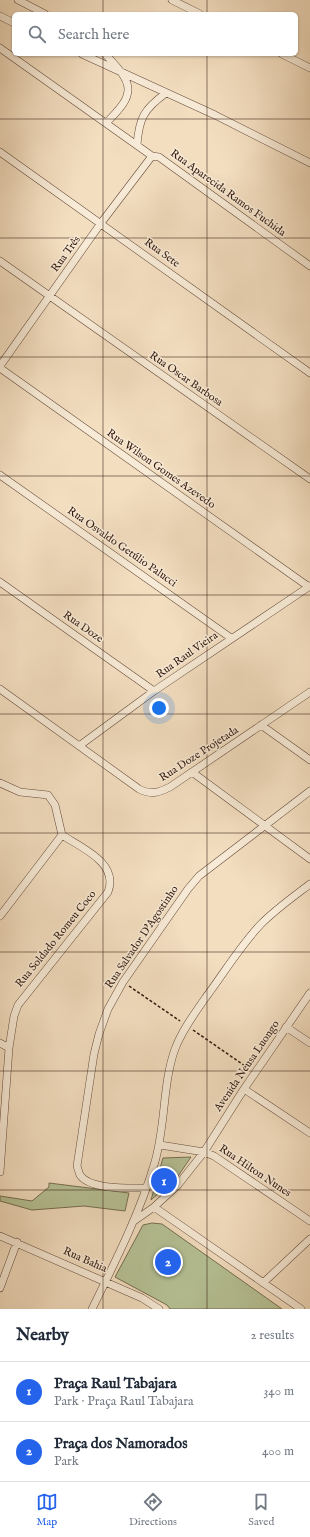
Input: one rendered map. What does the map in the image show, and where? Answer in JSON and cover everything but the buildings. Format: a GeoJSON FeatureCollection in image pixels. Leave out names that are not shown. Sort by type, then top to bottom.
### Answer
{"type":"FeatureCollection","features":[{"type":"Feature","properties":{"kind":"street"},"geometry":{"type":"LineString","coordinates":[[18,0],[41,12]]}},
{"type":"Feature","properties":{"kind":"street"},"geometry":{"type":"LineString","coordinates":[[172,0],[196,12]]}},
{"type":"Feature","properties":{"kind":"street"},"geometry":{"type":"LineString","coordinates":[[0,16],[12,23]]}},
{"type":"Feature","properties":{"kind":"street","name":"Rua Aparecida Ramos Fuchida"},"geometry":{"type":"LineString","coordinates":[[0,48],[152,156],[159,157],[310,266]]}},
{"type":"Feature","properties":{"kind":"street"},"geometry":{"type":"LineString","coordinates":[[86,56],[215,115],[310,163]]}},
{"type":"Feature","properties":{"kind":"street"},"geometry":{"type":"LineString","coordinates":[[106,123],[123,106],[128,96],[127,83],[122,72],[107,56]]}},
{"type":"Feature","properties":{"kind":"street"},"geometry":{"type":"LineString","coordinates":[[286,56],[310,68]]}},
{"type":"Feature","properties":{"kind":"street"},"geometry":{"type":"LineString","coordinates":[[137,145],[138,127],[149,106],[166,93]]}},
{"type":"Feature","properties":{"kind":"street","name":"Rua Sete"},"geometry":{"type":"LineString","coordinates":[[0,152],[310,373]]}},
{"type":"Feature","properties":{"kind":"street","name":"Rua Três"},"geometry":{"type":"LineString","coordinates":[[0,367],[101,223],[152,156]]}},
{"type":"Feature","properties":{"kind":"street","name":"Rua Oscar Barbosa"},"geometry":{"type":"LineString","coordinates":[[0,261],[310,480]]}},
{"type":"Feature","properties":{"kind":"street","name":"Rua Wilson Gomes Azevedo"},"geometry":{"type":"LineString","coordinates":[[0,367],[309,587]]}},
{"type":"Feature","properties":{"kind":"street","name":"Rua Osvaldo Getúlio Palucci"},"geometry":{"type":"LineString","coordinates":[[0,475],[231,638]]}},
{"type":"Feature","properties":{"kind":"street","name":"Rua Doze"},"geometry":{"type":"LineString","coordinates":[[0,582],[154,691]]}},
{"type":"Feature","properties":{"kind":"street","name":"Rua Raul Vieira"},"geometry":{"type":"LineString","coordinates":[[79,746],[154,691],[309,587]]}},
{"type":"Feature","properties":{"kind":"street","name":"Rua Doze Projetada"},"geometry":{"type":"LineString","coordinates":[[0,689],[146,793],[161,792],[310,692]]}},
{"type":"Feature","properties":{"kind":"street"},"geometry":{"type":"LineString","coordinates":[[261,725],[310,760]]}},
{"type":"Feature","properties":{"kind":"street"},"geometry":{"type":"LineString","coordinates":[[192,772],[310,859]]}},
{"type":"Feature","properties":{"kind":"street"},"geometry":{"type":"LineString","coordinates":[[0,783],[20,792],[48,795],[55,805],[62,835],[0,916]]}},
{"type":"Feature","properties":{"kind":"street","name":"Rua Salvador D'Agostinho"},"geometry":{"type":"LineString","coordinates":[[146,1188],[97,1185],[87,1181],[80,1175],[77,1166],[77,1157],[99,1034],[108,1009],[122,982],[188,889],[211,865],[266,826],[310,791]]}},
{"type":"Feature","properties":{"kind":"street","name":"Rua Soldado Romeu Coco"},"geometry":{"type":"LineString","coordinates":[[0,1172],[9,1048],[14,1016],[18,1005],[108,892],[111,885],[107,868],[100,860],[62,835]]}},
{"type":"Feature","properties":{"kind":"street"},"geometry":{"type":"LineString","coordinates":[[92,1309],[134,1221],[146,1188],[160,1145],[170,1070],[175,1048],[186,1026],[260,924],[310,884]]}},
{"type":"Feature","properties":{"kind":"street","name":"Avenida Neusa Luongo"},"geometry":{"type":"LineString","coordinates":[[134,1221],[154,1207],[177,1186],[204,1152],[244,1089],[310,993]]}},
{"type":"Feature","properties":{"kind":"street"},"geometry":{"type":"LineString","coordinates":[[286,1027],[310,1043]]}},
{"type":"Feature","properties":{"kind":"street"},"geometry":{"type":"LineString","coordinates":[[0,1043],[9,1048]]}},
{"type":"Feature","properties":{"kind":"street"},"geometry":{"type":"LineString","coordinates":[[244,1089],[310,1133]]}},
{"type":"Feature","properties":{"kind":"street","name":"Rua Hilton Nunes"},"geometry":{"type":"LineString","coordinates":[[160,1145],[204,1152],[214,1156],[310,1221]]}},
{"type":"Feature","properties":{"kind":"street"},"geometry":{"type":"LineString","coordinates":[[154,1207],[301,1309]]}},
{"type":"Feature","properties":{"kind":"street","name":"Rua Bahia"},"geometry":{"type":"LineString","coordinates":[[0,1236],[17,1242],[142,1298],[159,1309]]}},
{"type":"Feature","properties":{"kind":"street"},"geometry":{"type":"LineString","coordinates":[[263,1283],[310,1239]]}},
{"type":"Feature","properties":{"kind":"street"},"geometry":{"type":"LineString","coordinates":[[0,1288],[17,1242]]}},
{"type":"Feature","properties":{"kind":"green space"},"geometry":{"type":"Polygon","coordinates":[[[191,1157],[178,1176],[151,1200],[163,1158],[191,1157]]]}},
{"type":"Feature","properties":{"kind":"green space"},"geometry":{"type":"Polygon","coordinates":[[[49,1183],[129,1193],[125,1211],[84,1206],[32,1210],[0,1201],[0,1196],[32,1201],[49,1187],[49,1183]]]}},
{"type":"Feature","properties":{"kind":"green space"},"geometry":{"type":"Polygon","coordinates":[[[152,1223],[162,1224],[282,1309],[170,1309],[167,1305],[115,1277],[143,1225],[152,1223]]]}},
{"type":"Feature","properties":{"kind":"place","name":"Praça Raul Tabajara"},"geometry":{"type":"Point","coordinates":[164,1181]}},
{"type":"Feature","properties":{"kind":"place","name":"Praça dos Namorados"},"geometry":{"type":"Point","coordinates":[168,1262]}}]}
